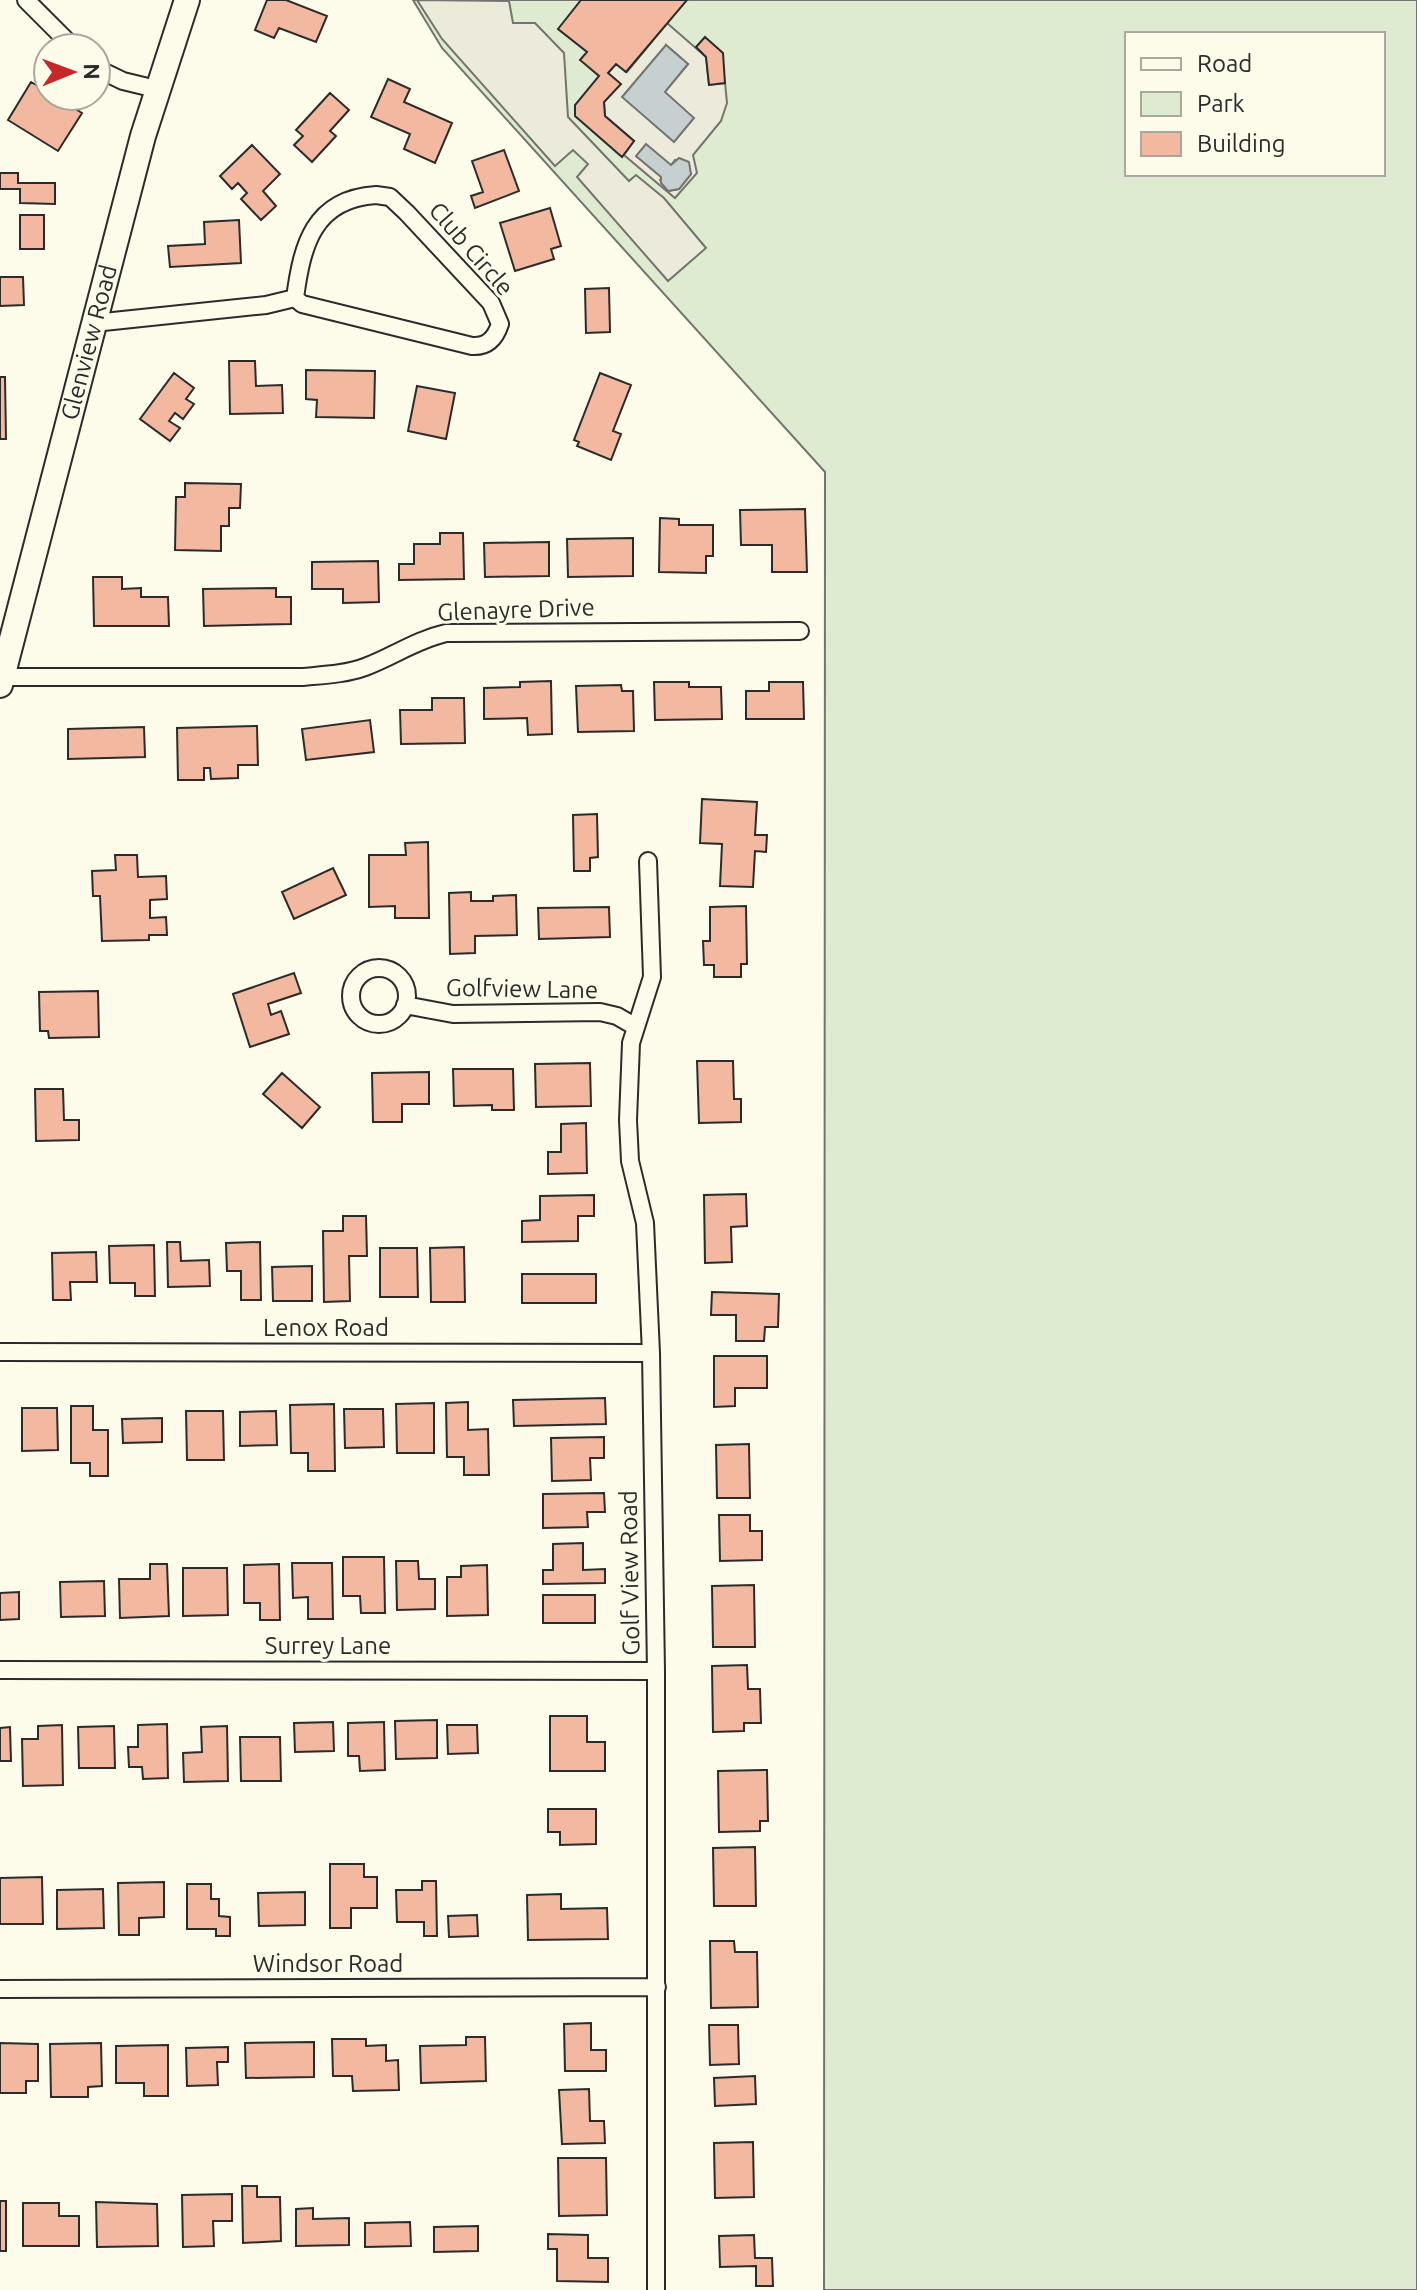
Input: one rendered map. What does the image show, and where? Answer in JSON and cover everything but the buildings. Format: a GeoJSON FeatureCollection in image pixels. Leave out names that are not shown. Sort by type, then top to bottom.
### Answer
{"type":"FeatureCollection","features":[{"type":"Feature","properties":{"kind":"main road","name":"Glenview Road"},"geometry":{"type":"LineString","coordinates":[[1,681],[156,89],[187,0]]}},
{"type":"Feature","properties":{"kind":"street"},"geometry":{"type":"LineString","coordinates":[[26,0],[58,32]]}},
{"type":"Feature","properties":{"kind":"street"},"geometry":{"type":"LineString","coordinates":[[112,76],[156,89]]}},
{"type":"Feature","properties":{"kind":"street","name":"Club Circle"},"geometry":{"type":"LineString","coordinates":[[376,195],[390,197],[407,213],[491,303],[500,324],[491,341],[482,347],[472,346],[302,304],[295,298],[307,237],[319,221],[349,201],[376,195]]}},
{"type":"Feature","properties":{"kind":"street"},"geometry":{"type":"LineString","coordinates":[[94,323],[266,305],[295,298]]}},
{"type":"Feature","properties":{"kind":"street","name":"Glenayre Drive"},"geometry":{"type":"LineString","coordinates":[[1,681],[339,674],[366,667],[420,639],[476,631],[800,631]]}},
{"type":"Feature","properties":{"kind":"street","name":"Golf View Road"},"geometry":{"type":"LineString","coordinates":[[648,861],[652,977],[628,1064],[630,1161],[645,1223],[651,1353],[656,1671],[656,2290]]}},
{"type":"Feature","properties":{"kind":"street","name":"Golfview Lane"},"geometry":{"type":"LineString","coordinates":[[405,1005],[453,1014],[600,1012],[617,1016],[636,1027]]}},
{"type":"Feature","properties":{"kind":"street","name":"Lenox Road"},"geometry":{"type":"LineString","coordinates":[[0,1352],[651,1353]]}},
{"type":"Feature","properties":{"kind":"street","name":"Surrey Lane"},"geometry":{"type":"LineString","coordinates":[[0,1670],[656,1671]]}},
{"type":"Feature","properties":{"kind":"street","name":"Windsor Road"},"geometry":{"type":"LineString","coordinates":[[0,1989],[657,1987]]}},
{"type":"Feature","properties":{"kind":"green space"},"geometry":{"type":"Polygon","coordinates":[[[413,0],[1417,0],[1417,2290],[824,2290],[825,472],[442,48],[413,0]]]}},
{"type":"Feature","properties":{"kind":"shaded area"},"geometry":{"type":"Polygon","coordinates":[[[417,0],[509,1],[513,23],[535,23],[564,53],[568,117],[629,181],[636,175],[664,198],[706,248],[668,281],[577,177],[588,164],[573,150],[555,166],[442,39],[417,0]]]}},
{"type":"Feature","properties":{"kind":"shaded area"},"geometry":{"type":"Polygon","coordinates":[[[667,23],[706,57],[709,85],[725,83],[727,103],[721,121],[693,155],[697,173],[675,198],[624,155],[634,141],[605,116],[604,102],[620,84],[608,73],[616,64],[627,72],[667,23]],[[666,45],[664,92],[688,64],[666,45]],[[675,160],[660,180],[669,191],[679,189],[691,174],[675,160]]]}},
{"type":"Feature","properties":{"kind":"shaded area"},"geometry":{"type":"Polygon","coordinates":[[[666,45],[688,64],[665,92],[694,118],[674,142],[622,97],[666,45]]]}},
{"type":"Feature","properties":{"kind":"shaded area"},"geometry":{"type":"Polygon","coordinates":[[[646,144],[671,165],[679,158],[689,162],[691,174],[679,189],[668,191],[661,183],[661,177],[636,156],[646,144]]]}}]}
